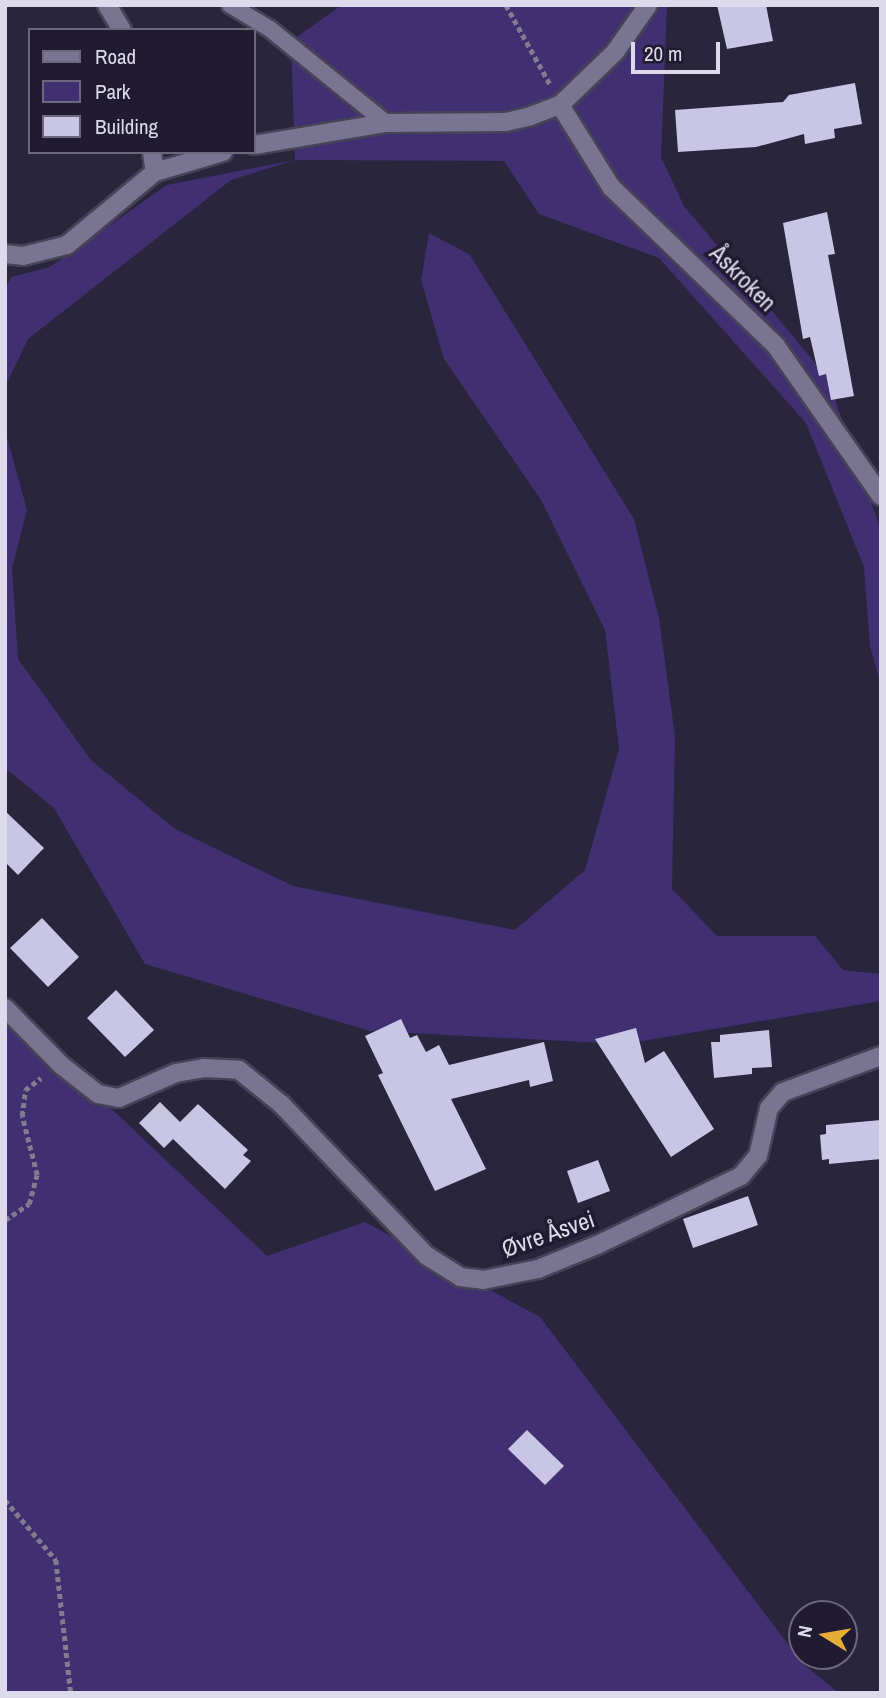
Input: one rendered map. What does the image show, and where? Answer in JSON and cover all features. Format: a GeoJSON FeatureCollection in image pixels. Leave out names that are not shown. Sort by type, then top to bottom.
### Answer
{"type":"FeatureCollection","features":[{"type":"Feature","properties":{"kind":"street"},"geometry":{"type":"LineString","coordinates":[[107,5],[121,28]]}},
{"type":"Feature","properties":{"kind":"street"},"geometry":{"type":"LineString","coordinates":[[256,145],[386,123],[506,122],[560,105],[615,52],[648,5]]}},
{"type":"Feature","properties":{"kind":"street","name":"Åskroken"},"geometry":{"type":"LineString","coordinates":[[560,105],[611,187],[776,346],[881,496]]}},
{"type":"Feature","properties":{"kind":"street"},"geometry":{"type":"LineString","coordinates":[[152,154],[155,172]]}},
{"type":"Feature","properties":{"kind":"street"},"geometry":{"type":"LineString","coordinates":[[5,254],[23,256],[67,244],[155,172],[216,154]]}},
{"type":"Feature","properties":{"kind":"street"},"geometry":{"type":"LineString","coordinates":[[5,1008],[61,1065]]}},
{"type":"Feature","properties":{"kind":"street","name":"Øvre Åsvei"},"geometry":{"type":"LineString","coordinates":[[61,1065],[97,1094],[120,1098],[176,1073],[204,1068],[239,1070],[281,1104],[427,1256],[460,1278],[483,1280],[538,1269],[597,1245],[741,1176],[758,1156],[769,1108],[783,1092],[881,1056]]}},
{"type":"Feature","properties":{"kind":"lane"},"geometry":{"type":"LineString","coordinates":[[230,5],[270,29],[386,123]]}},
{"type":"Feature","properties":{"kind":"path"},"geometry":{"type":"LineString","coordinates":[[506,5],[560,105]]}},
{"type":"Feature","properties":{"kind":"path"},"geometry":{"type":"LineString","coordinates":[[5,1220],[29,1204],[37,1175],[22,1116],[25,1090],[61,1065]]}},
{"type":"Feature","properties":{"kind":"path"},"geometry":{"type":"LineString","coordinates":[[5,1500],[56,1560],[71,1693]]}},
{"type":"Feature","properties":{"kind":"green space"},"geometry":{"type":"Polygon","coordinates":[[[342,5],[667,5],[661,157],[684,206],[827,377],[881,530],[881,686],[870,646],[864,567],[806,423],[659,258],[539,214],[504,161],[295,160],[291,41],[342,5]]]}},
{"type":"Feature","properties":{"kind":"green space"},"geometry":{"type":"Polygon","coordinates":[[[295,160],[231,180],[28,339],[5,387],[5,290],[11,277],[50,267],[167,185],[295,160]]]}},
{"type":"Feature","properties":{"kind":"green space"},"geometry":{"type":"Polygon","coordinates":[[[429,233],[470,255],[634,519],[659,618],[675,736],[672,889],[717,936],[815,936],[843,970],[881,974],[881,1001],[624,1044],[370,1031],[145,964],[54,808],[5,768],[5,403],[7,437],[27,510],[12,568],[18,659],[91,760],[175,829],[293,886],[515,930],[585,870],[619,749],[605,630],[541,500],[444,359],[421,280],[429,233]]]}},
{"type":"Feature","properties":{"kind":"green space"},"geometry":{"type":"Polygon","coordinates":[[[5,1008],[267,1256],[365,1222],[540,1317],[788,1644],[788,1670],[810,1670],[839,1693],[5,1693],[5,1008]]]}},
{"type":"Feature","properties":{"kind":"building"},"geometry":{"type":"Polygon","coordinates":[[[717,5],[766,5],[773,41],[727,49],[717,5]]]}},
{"type":"Feature","properties":{"kind":"building"},"geometry":{"type":"Polygon","coordinates":[[[855,83],[862,124],[834,129],[835,138],[805,144],[804,134],[756,147],[678,152],[675,110],[783,102],[789,95],[855,83]]]}},
{"type":"Feature","properties":{"kind":"building"},"geometry":{"type":"Polygon","coordinates":[[[827,212],[835,254],[828,255],[854,396],[831,400],[826,374],[819,376],[810,337],[803,339],[783,223],[827,212]]]}},
{"type":"Feature","properties":{"kind":"building"},"geometry":{"type":"Polygon","coordinates":[[[5,811],[44,848],[18,875],[5,862],[5,811]]]}},
{"type":"Feature","properties":{"kind":"building"},"geometry":{"type":"Polygon","coordinates":[[[42,918],[79,957],[48,987],[10,948],[42,918]]]}},
{"type":"Feature","properties":{"kind":"building"},"geometry":{"type":"Polygon","coordinates":[[[116,990],[154,1030],[125,1057],[87,1018],[116,990]]]}},
{"type":"Feature","properties":{"kind":"building"},"geometry":{"type":"Polygon","coordinates":[[[401,1019],[410,1038],[417,1035],[426,1052],[439,1045],[449,1065],[544,1042],[553,1081],[530,1087],[529,1080],[451,1099],[486,1169],[435,1191],[378,1075],[383,1073],[365,1036],[401,1019]]]}},
{"type":"Feature","properties":{"kind":"building"},"geometry":{"type":"Polygon","coordinates":[[[636,1028],[645,1063],[664,1051],[714,1129],[671,1157],[595,1039],[636,1028]]]}},
{"type":"Feature","properties":{"kind":"building"},"geometry":{"type":"Polygon","coordinates":[[[769,1030],[772,1067],[752,1068],[752,1074],[714,1078],[711,1042],[720,1042],[720,1035],[769,1030]]]}},
{"type":"Feature","properties":{"kind":"building"},"geometry":{"type":"Polygon","coordinates":[[[160,1102],[180,1122],[198,1104],[248,1150],[243,1155],[251,1161],[225,1189],[173,1139],[164,1148],[139,1123],[160,1102]]]}},
{"type":"Feature","properties":{"kind":"building"},"geometry":{"type":"Polygon","coordinates":[[[881,1120],[881,1159],[829,1164],[829,1159],[822,1160],[820,1135],[826,1134],[826,1125],[881,1120]]]}},
{"type":"Feature","properties":{"kind":"building"},"geometry":{"type":"Polygon","coordinates":[[[598,1160],[610,1191],[578,1203],[567,1171],[598,1160]]]}},
{"type":"Feature","properties":{"kind":"building"},"geometry":{"type":"Polygon","coordinates":[[[748,1196],[758,1225],[693,1248],[683,1219],[748,1196]]]}},
{"type":"Feature","properties":{"kind":"building"},"geometry":{"type":"Polygon","coordinates":[[[527,1430],[564,1466],[545,1485],[508,1449],[527,1430]]]}}]}
